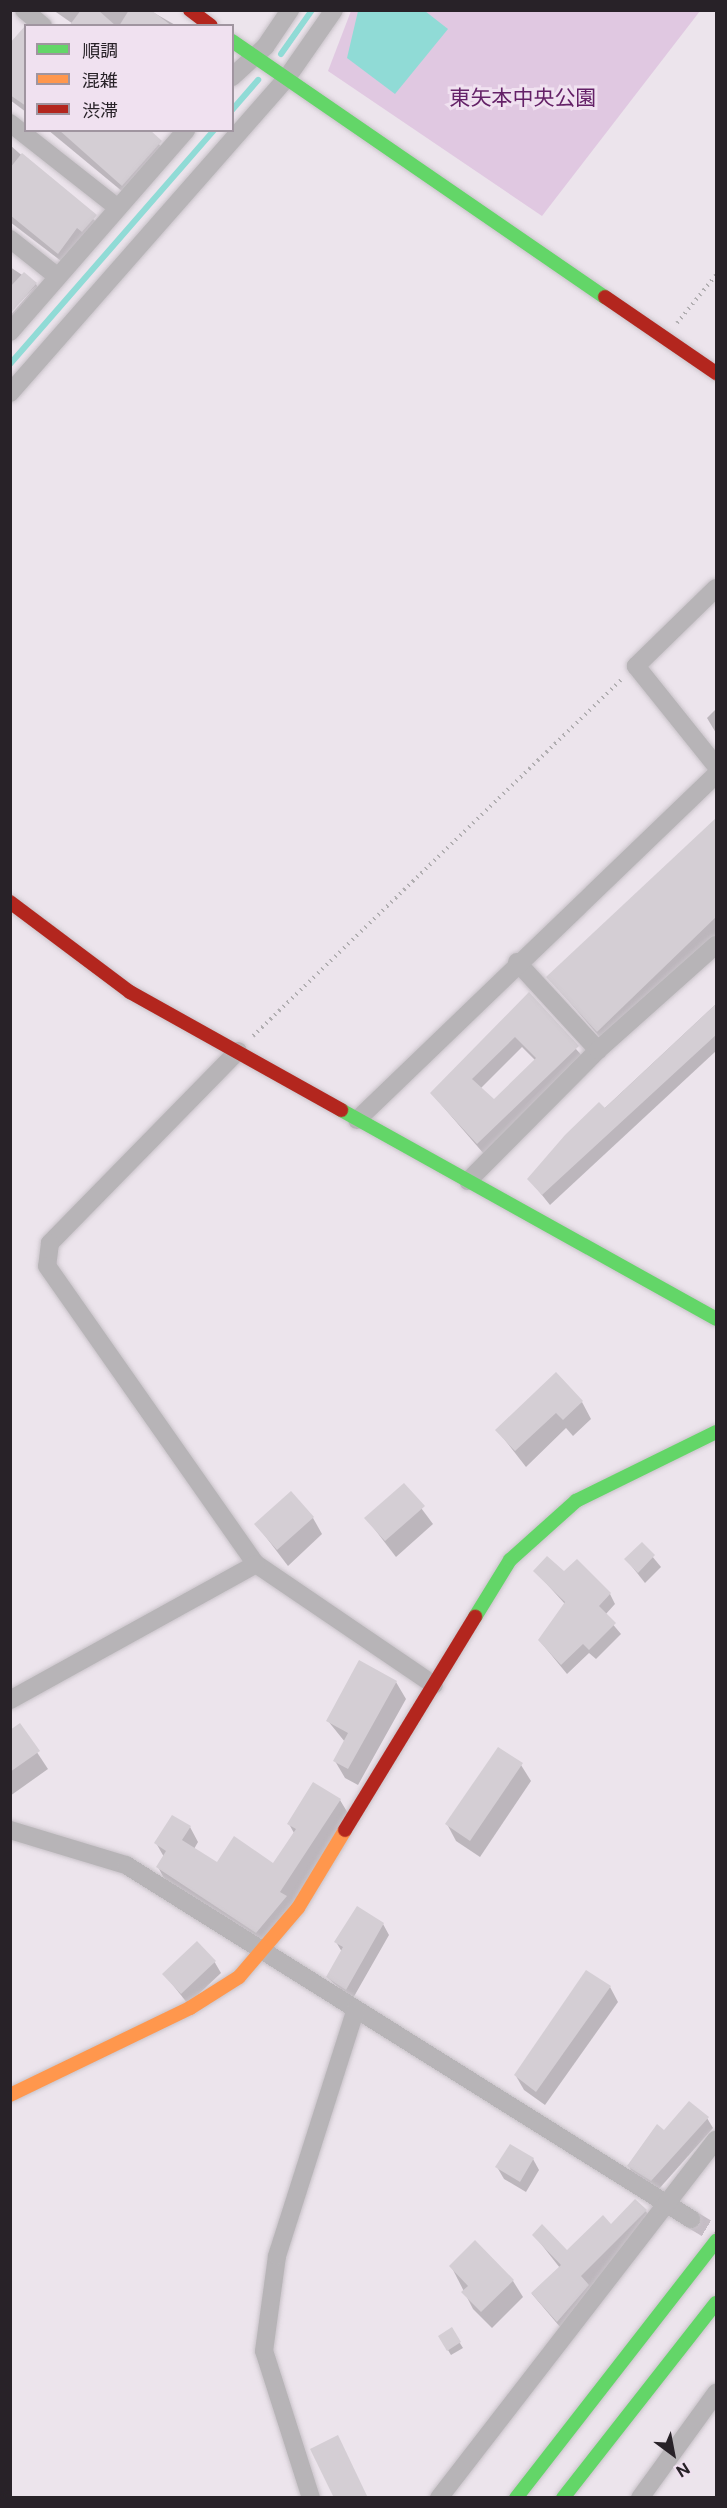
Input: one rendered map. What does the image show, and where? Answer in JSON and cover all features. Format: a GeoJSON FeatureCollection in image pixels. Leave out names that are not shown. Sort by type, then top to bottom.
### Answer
{"type":"FeatureCollection","features":[{"type":"Feature","properties":{"kind":"main road"},"geometry":{"type":"LineString","coordinates":[[190,10],[208,24]]}},
{"type":"Feature","properties":{"kind":"main road"},"geometry":{"type":"LineString","coordinates":[[234,41],[717,373]]}},
{"type":"Feature","properties":{"kind":"main road"},"geometry":{"type":"LineString","coordinates":[[10,902],[130,992],[717,1319]]}},
{"type":"Feature","properties":{"kind":"main road"},"geometry":{"type":"LineString","coordinates":[[10,2095],[190,2008],[239,1977],[266,1950],[298,1908],[434,1685],[490,1588],[554,1517],[607,1484],[717,1432]]}},
{"type":"Feature","properties":{"kind":"main road"},"geometry":{"type":"LineString","coordinates":[[516,2498],[717,2241]]}},
{"type":"Feature","properties":{"kind":"main road"},"geometry":{"type":"LineString","coordinates":[[563,2498],[717,2303]]}},
{"type":"Feature","properties":{"kind":"street"},"geometry":{"type":"LineString","coordinates":[[24,10],[41,24]]}},
{"type":"Feature","properties":{"kind":"street"},"geometry":{"type":"LineString","coordinates":[[234,75],[255,56],[290,10]]}},
{"type":"Feature","properties":{"kind":"street"},"geometry":{"type":"LineString","coordinates":[[10,393],[286,79],[334,10]]}},
{"type":"Feature","properties":{"kind":"street"},"geometry":{"type":"LineString","coordinates":[[10,123],[118,208]]}},
{"type":"Feature","properties":{"kind":"street"},"geometry":{"type":"LineString","coordinates":[[10,332],[181,132]]}},
{"type":"Feature","properties":{"kind":"street"},"geometry":{"type":"LineString","coordinates":[[10,239],[58,277]]}},
{"type":"Feature","properties":{"kind":"street"},"geometry":{"type":"LineString","coordinates":[[717,588],[636,666],[717,766]]}},
{"type":"Feature","properties":{"kind":"street"},"geometry":{"type":"LineString","coordinates":[[357,1120],[517,962],[717,774]]}},
{"type":"Feature","properties":{"kind":"street"},"geometry":{"type":"LineString","coordinates":[[468,1181],[598,1050],[717,945]]}},
{"type":"Feature","properties":{"kind":"street"},"geometry":{"type":"LineString","coordinates":[[517,962],[598,1050]]}},
{"type":"Feature","properties":{"kind":"street"},"geometry":{"type":"LineString","coordinates":[[238,1051],[46,1253],[47,1266],[256,1564],[434,1685]]}},
{"type":"Feature","properties":{"kind":"street"},"geometry":{"type":"LineString","coordinates":[[10,1700],[256,1564]]}},
{"type":"Feature","properties":{"kind":"street"},"geometry":{"type":"LineString","coordinates":[[10,1830],[126,1865],[266,1950],[691,2219]]}},
{"type":"Feature","properties":{"kind":"street"},"geometry":{"type":"LineString","coordinates":[[311,2498],[264,2351],[277,2256],[356,2009]]}},
{"type":"Feature","properties":{"kind":"street"},"geometry":{"type":"LineString","coordinates":[[439,2498],[717,2139]]}},
{"type":"Feature","properties":{"kind":"street"},"geometry":{"type":"LineString","coordinates":[[640,2498],[717,2392]]}},
{"type":"Feature","properties":{"kind":"path"},"geometry":{"type":"LineString","coordinates":[[665,339],[717,274]]}},
{"type":"Feature","properties":{"kind":"path"},"geometry":{"type":"LineString","coordinates":[[238,1051],[636,666]]}},
{"type":"Feature","properties":{"kind":"green space","name":"東矢本中央公園"},"geometry":{"type":"Polygon","coordinates":[[[351,11],[700,11],[542,216],[328,71],[351,11]]]}},
{"type":"Feature","properties":{"kind":"shaded area"},"geometry":{"type":"Polygon","coordinates":[[[358,11],[425,11],[448,29],[395,94],[347,58],[358,11]]]}},
{"type":"Feature","properties":{"kind":"building"},"geometry":{"type":"Polygon","coordinates":[[[81,10],[98,10],[114,24],[70,24],[81,10]]]}},
{"type":"Feature","properties":{"kind":"building"},"geometry":{"type":"Polygon","coordinates":[[[129,10],[151,10],[169,24],[120,24],[129,10]]]}},
{"type":"Feature","properties":{"kind":"building"},"geometry":{"type":"Polygon","coordinates":[[[24,27],[24,105],[10,95],[10,43],[24,27]]]}},
{"type":"Feature","properties":{"kind":"building"},"geometry":{"type":"Polygon","coordinates":[[[61,132],[152,132],[162,141],[122,186],[61,132]]]}},
{"type":"Feature","properties":{"kind":"building"},"geometry":{"type":"Polygon","coordinates":[[[22,153],[97,215],[82,232],[77,228],[58,254],[10,215],[10,168],[22,153]]]}},
{"type":"Feature","properties":{"kind":"building"},"geometry":{"type":"Polygon","coordinates":[[[24,272],[37,283],[10,314],[10,287],[24,272]]]}},
{"type":"Feature","properties":{"kind":"building"},"geometry":{"type":"Polygon","coordinates":[[[717,817],[717,916],[597,1032],[546,977],[717,817]]]}},
{"type":"Feature","properties":{"kind":"building"},"geometry":{"type":"Polygon","coordinates":[[[529,992],[579,1046],[477,1144],[430,1093],[529,992]],[[515,1037],[472,1079],[494,1099],[536,1058],[515,1037]]]}},
{"type":"Feature","properties":{"kind":"building"},"geometry":{"type":"Polygon","coordinates":[[[717,1003],[717,1034],[542,1195],[527,1179],[565,1135],[599,1102],[605,1108],[717,1003]]]}},
{"type":"Feature","properties":{"kind":"building"},"geometry":{"type":"Polygon","coordinates":[[[556,1372],[583,1401],[563,1420],[556,1413],[515,1451],[495,1430],[556,1372]]]}},
{"type":"Feature","properties":{"kind":"building"},"geometry":{"type":"Polygon","coordinates":[[[404,1483],[425,1506],[385,1541],[364,1518],[404,1483]]]}},
{"type":"Feature","properties":{"kind":"building"},"geometry":{"type":"Polygon","coordinates":[[[291,1491],[314,1517],[277,1550],[254,1524],[291,1491]]]}},
{"type":"Feature","properties":{"kind":"building"},"geometry":{"type":"Polygon","coordinates":[[[642,1542],[655,1555],[638,1573],[624,1559],[642,1542]]]}},
{"type":"Feature","properties":{"kind":"building"},"geometry":{"type":"Polygon","coordinates":[[[547,1556],[564,1571],[577,1559],[611,1593],[599,1606],[616,1623],[589,1650],[583,1644],[561,1665],[538,1640],[565,1602],[533,1571],[547,1556]]]}},
{"type":"Feature","properties":{"kind":"building"},"geometry":{"type":"Polygon","coordinates":[[[359,1660],[397,1681],[348,1769],[333,1761],[348,1733],[326,1721],[359,1660]]]}},
{"type":"Feature","properties":{"kind":"building"},"geometry":{"type":"Polygon","coordinates":[[[20,1723],[40,1751],[10,1772],[10,1730],[20,1723]]]}},
{"type":"Feature","properties":{"kind":"building"},"geometry":{"type":"Polygon","coordinates":[[[498,1747],[523,1763],[470,1841],[445,1824],[498,1747]]]}},
{"type":"Feature","properties":{"kind":"building"},"geometry":{"type":"Polygon","coordinates":[[[313,1782],[341,1799],[280,1892],[287,1896],[256,1933],[156,1867],[166,1851],[154,1843],[172,1815],[191,1826],[182,1840],[217,1862],[234,1836],[273,1863],[296,1829],[287,1824],[313,1782]]]}},
{"type":"Feature","properties":{"kind":"building"},"geometry":{"type":"Polygon","coordinates":[[[357,1906],[384,1923],[346,1990],[326,1977],[343,1947],[334,1942],[357,1906]]]}},
{"type":"Feature","properties":{"kind":"building"},"geometry":{"type":"Polygon","coordinates":[[[197,1941],[216,1961],[181,1994],[162,1974],[197,1941]]]}},
{"type":"Feature","properties":{"kind":"building"},"geometry":{"type":"Polygon","coordinates":[[[586,1970],[611,1986],[536,2092],[514,2075],[586,1970]]]}},
{"type":"Feature","properties":{"kind":"building"},"geometry":{"type":"Polygon","coordinates":[[[689,2101],[709,2117],[651,2181],[627,2166],[657,2124],[664,2130],[689,2101]]]}},
{"type":"Feature","properties":{"kind":"building"},"geometry":{"type":"Polygon","coordinates":[[[510,2144],[534,2158],[520,2182],[495,2167],[510,2144]]]}},
{"type":"Feature","properties":{"kind":"building"},"geometry":{"type":"Polygon","coordinates":[[[635,2199],[647,2210],[581,2276],[589,2285],[557,2322],[531,2293],[561,2265],[532,2235],[542,2224],[567,2250],[603,2215],[611,2224],[635,2199]]]}},
{"type":"Feature","properties":{"kind":"building"},"geometry":{"type":"Polygon","coordinates":[[[475,2240],[514,2280],[481,2312],[461,2292],[468,2286],[449,2266],[475,2240]]]}},
{"type":"Feature","properties":{"kind":"building"},"geometry":{"type":"Polygon","coordinates":[[[452,2327],[461,2342],[447,2351],[438,2336],[452,2327]]]}},
{"type":"Feature","properties":{"kind":"building"},"geometry":{"type":"Polygon","coordinates":[[[338,2435],[368,2498],[334,2498],[310,2449],[338,2435]]]}},
{"type":"Feature","properties":{"kind":"waterway"},"geometry":{"type":"LineString","coordinates":[[281,54],[312,10]]}},
{"type":"Feature","properties":{"kind":"waterway"},"geometry":{"type":"LineString","coordinates":[[234,108],[258,80]]}},
{"type":"Feature","properties":{"kind":"waterway"},"geometry":{"type":"LineString","coordinates":[[10,364],[212,132]]}},
{"type":"Feature","properties":{"kind":"tunnel"},"geometry":{"type":"LineString","coordinates":[[691,2219],[716,2234]]}},
{"type":"Feature","properties":{"kind":"traffic: fast"},"geometry":{"type":"LineString","coordinates":[[234,42],[605,297]]}},
{"type":"Feature","properties":{"kind":"traffic: fast"},"geometry":{"type":"LineString","coordinates":[[341,1110],[716,1319]]}},
{"type":"Feature","properties":{"kind":"traffic: fast"},"geometry":{"type":"LineString","coordinates":[[475,1617],[510,1560],[576,1501],[716,1432]]}},
{"type":"Feature","properties":{"kind":"traffic: fast"},"geometry":{"type":"LineString","coordinates":[[516,2498],[716,2241]]}},
{"type":"Feature","properties":{"kind":"traffic: fast"},"geometry":{"type":"LineString","coordinates":[[563,2498],[716,2303]]}},
{"type":"Feature","properties":{"kind":"traffic: slow"},"geometry":{"type":"LineString","coordinates":[[10,2095],[190,2008],[239,1977],[298,1908],[345,1830]]}},
{"type":"Feature","properties":{"kind":"traffic: jam"},"geometry":{"type":"LineString","coordinates":[[190,10],[208,24]]}},
{"type":"Feature","properties":{"kind":"traffic: jam"},"geometry":{"type":"LineString","coordinates":[[605,297],[716,373]]}},
{"type":"Feature","properties":{"kind":"traffic: jam"},"geometry":{"type":"LineString","coordinates":[[10,902],[130,992],[341,1110]]}},
{"type":"Feature","properties":{"kind":"traffic: jam"},"geometry":{"type":"LineString","coordinates":[[345,1830],[475,1617]]}}]}
